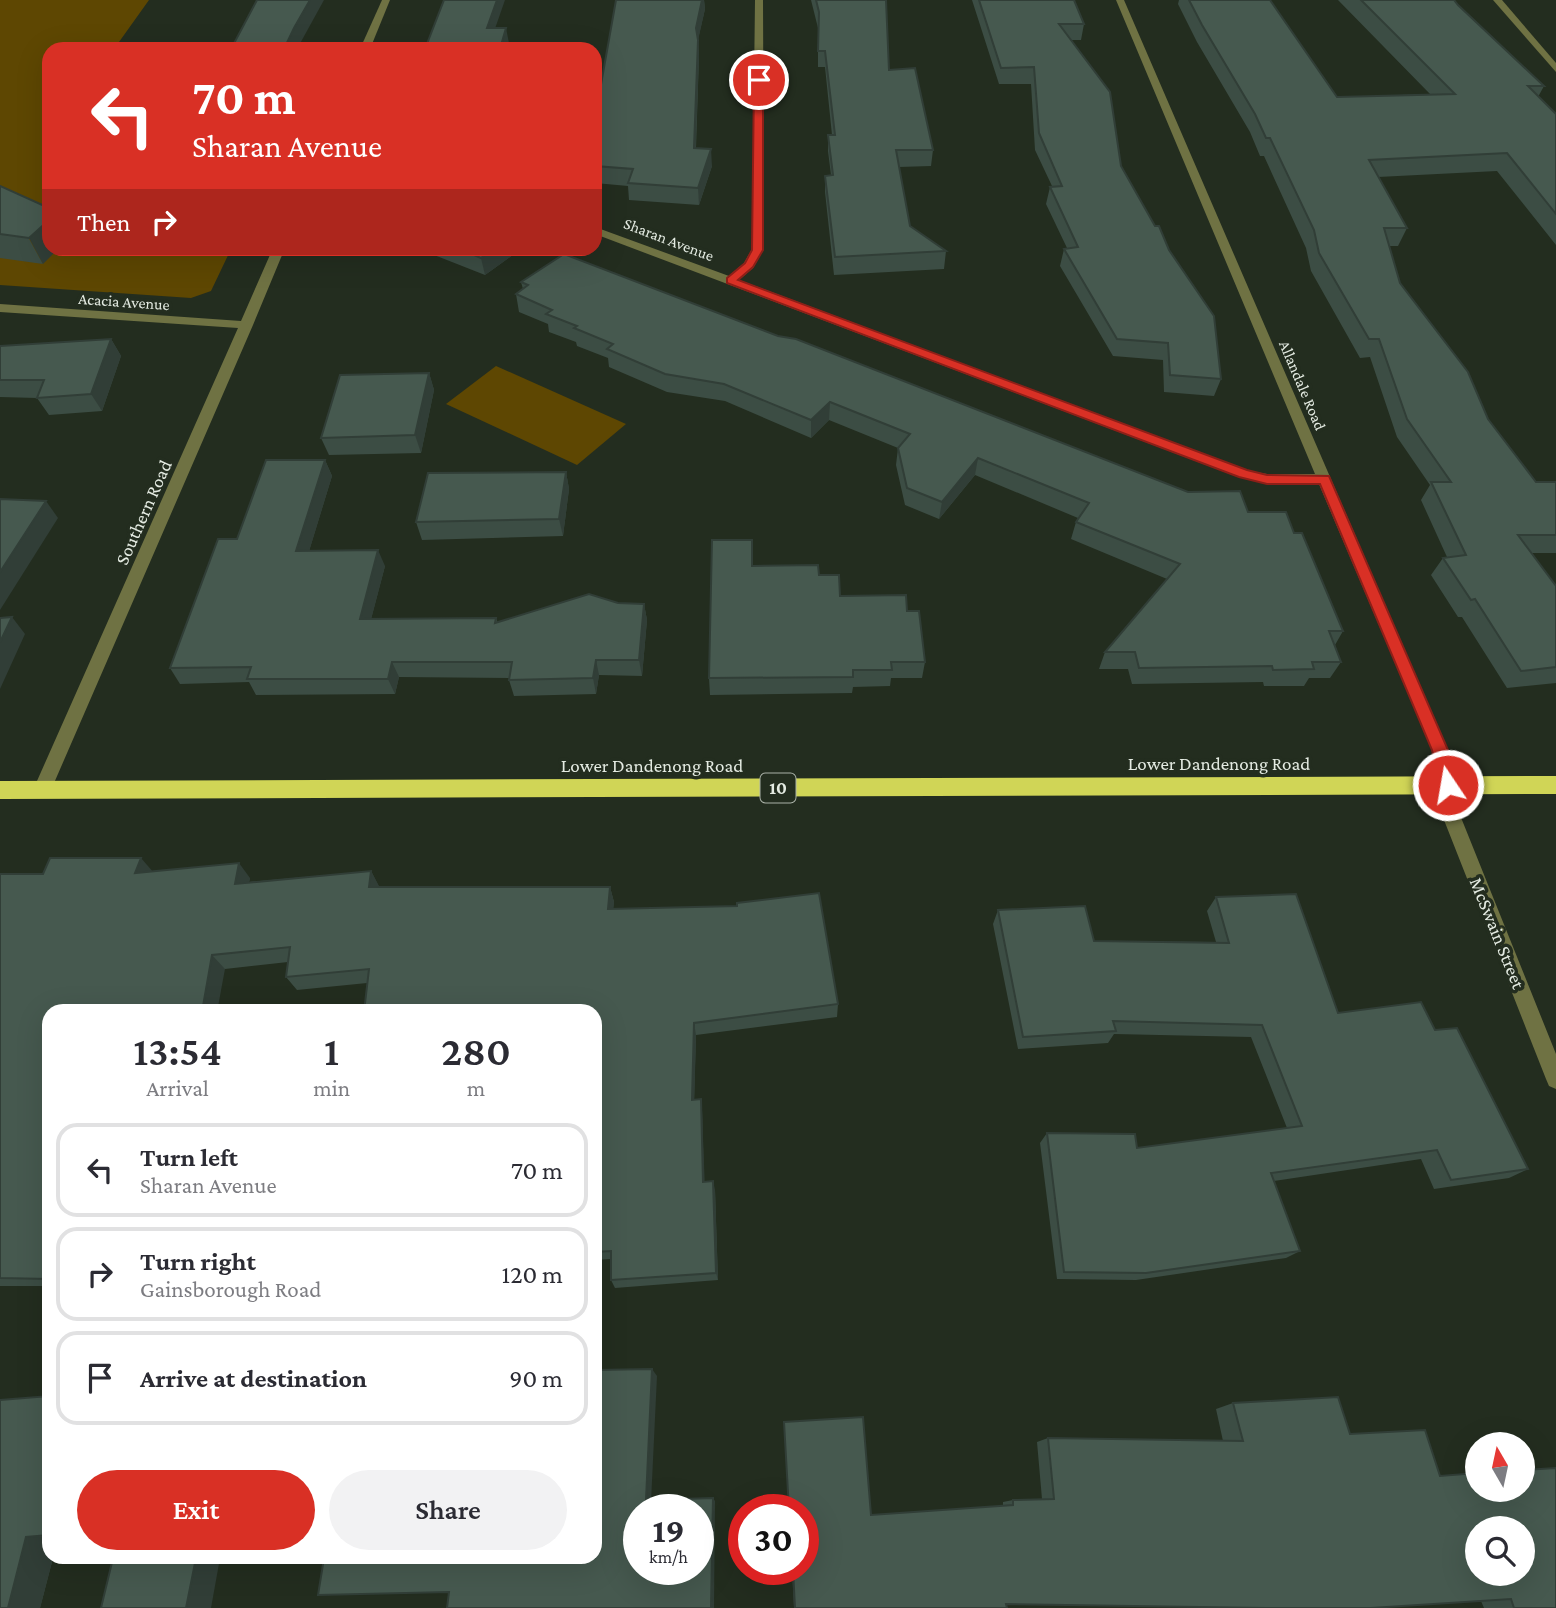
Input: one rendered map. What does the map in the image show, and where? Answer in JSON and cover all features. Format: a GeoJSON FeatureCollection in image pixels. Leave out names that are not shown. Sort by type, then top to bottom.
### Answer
{"type":"FeatureCollection","features":[{"type":"Feature","properties":{"kind":"highway","name":"Lower Dandenong Road"},"geometry":{"type":"LineString","coordinates":[[0,790],[1556,785]]}},
{"type":"Feature","properties":{"kind":"street"},"geometry":{"type":"LineString","coordinates":[[368,42],[386,0]]}},
{"type":"Feature","properties":{"kind":"street"},"geometry":{"type":"LineString","coordinates":[[731,281],[749,265],[758,250],[759,0]]}},
{"type":"Feature","properties":{"kind":"street","name":"Allandale Road"},"geometry":{"type":"LineString","coordinates":[[1120,0],[1440,750],[1448,785]]}},
{"type":"Feature","properties":{"kind":"street"},"geometry":{"type":"LineString","coordinates":[[1497,0],[1556,69]]}},
{"type":"Feature","properties":{"kind":"street","name":"Sharan Avenue"},"geometry":{"type":"LineString","coordinates":[[602,233],[1243,474],[1267,480],[1324,479]]}},
{"type":"Feature","properties":{"kind":"street","name":"Southern Road"},"geometry":{"type":"LineString","coordinates":[[42,790],[276,256]]}},
{"type":"Feature","properties":{"kind":"street","name":"Acacia Avenue"},"geometry":{"type":"LineString","coordinates":[[0,308],[247,325]]}},
{"type":"Feature","properties":{"kind":"street","name":"McSwain Street"},"geometry":{"type":"LineString","coordinates":[[1448,785],[1453,820],[1556,1079]]}},
{"type":"Feature","properties":{"kind":"shaded area"},"geometry":{"type":"Polygon","coordinates":[[[0,0],[149,0],[119,42],[42,42],[42,256],[228,256],[211,291],[191,298],[0,285],[0,0]]]}},
{"type":"Feature","properties":{"kind":"shaded area"},"geometry":{"type":"Polygon","coordinates":[[[496,366],[626,424],[577,465],[446,404],[496,366]]]}},
{"type":"Feature","properties":{"kind":"building"},"geometry":{"type":"Polygon","coordinates":[[[257,0],[310,0],[287,42],[235,42],[257,0]]]}},
{"type":"Feature","properties":{"kind":"building"},"geometry":{"type":"Polygon","coordinates":[[[444,0],[497,0],[487,28],[506,28],[502,42],[428,42],[444,0]]]}},
{"type":"Feature","properties":{"kind":"building"},"geometry":{"type":"Polygon","coordinates":[[[616,0],[702,0],[696,28],[698,40],[694,148],[711,149],[698,188],[628,183],[633,169],[602,167],[602,79],[616,0]]]}},
{"type":"Feature","properties":{"kind":"building"},"geometry":{"type":"Polygon","coordinates":[[[816,0],[886,0],[889,70],[915,68],[933,150],[896,150],[910,226],[946,251],[835,257],[825,176],[833,175],[828,135],[835,135],[825,51],[818,51],[819,12],[816,0]]]}},
{"type":"Feature","properties":{"kind":"building"},"geometry":{"type":"Polygon","coordinates":[[[979,0],[1074,0],[1084,24],[1059,24],[1110,92],[1121,166],[1155,226],[1159,226],[1169,250],[1214,316],[1221,379],[1170,375],[1168,343],[1117,339],[1064,249],[1078,247],[1050,187],[1062,186],[1039,133],[1034,67],[1001,68],[979,0]]]}},
{"type":"Feature","properties":{"kind":"building"},"geometry":{"type":"Polygon","coordinates":[[[1189,0],[1270,0],[1337,97],[1455,94],[1361,0],[1454,0],[1544,86],[1528,86],[1556,114],[1556,214],[1507,153],[1369,160],[1407,228],[1384,228],[1400,283],[1468,372],[1488,419],[1536,482],[1556,482],[1556,535],[1518,535],[1556,586],[1556,667],[1521,671],[1475,599],[1471,600],[1443,558],[1466,555],[1431,482],[1451,482],[1407,419],[1379,339],[1369,339],[1319,253],[1314,230],[1270,138],[1266,138],[1189,0]]]}},
{"type":"Feature","properties":{"kind":"building"},"geometry":{"type":"Polygon","coordinates":[[[0,186],[42,205],[42,226],[29,238],[0,234],[0,186]]]}},
{"type":"Feature","properties":{"kind":"building"},"geometry":{"type":"Polygon","coordinates":[[[561,256],[569,256],[778,336],[796,339],[1188,492],[1240,491],[1248,512],[1286,512],[1294,533],[1302,533],[1343,631],[1329,631],[1341,662],[1312,662],[1314,669],[1273,670],[1272,666],[1139,668],[1135,652],[1105,652],[1180,564],[1076,522],[1089,503],[978,458],[942,502],[907,488],[898,448],[910,434],[830,402],[811,420],[724,384],[665,374],[607,349],[613,344],[546,314],[552,310],[516,294],[528,285],[521,282],[561,256]]]}},
{"type":"Feature","properties":{"kind":"building"},"geometry":{"type":"Polygon","coordinates":[[[111,339],[91,394],[37,398],[44,380],[0,380],[0,346],[111,339]]]}},
{"type":"Feature","properties":{"kind":"building"},"geometry":{"type":"Polygon","coordinates":[[[429,373],[415,435],[321,438],[340,375],[429,373]]]}},
{"type":"Feature","properties":{"kind":"building"},"geometry":{"type":"Polygon","coordinates":[[[266,460],[325,460],[296,551],[378,550],[360,619],[496,618],[495,623],[589,594],[618,603],[644,604],[639,660],[596,660],[593,678],[509,680],[512,662],[392,662],[388,679],[247,679],[251,667],[170,668],[218,539],[237,539],[266,460]]]}},
{"type":"Feature","properties":{"kind":"building"},"geometry":{"type":"Polygon","coordinates":[[[566,472],[559,519],[416,522],[428,473],[566,472]]]}},
{"type":"Feature","properties":{"kind":"building"},"geometry":{"type":"Polygon","coordinates":[[[0,499],[46,501],[0,572],[0,499]]]}},
{"type":"Feature","properties":{"kind":"building"},"geometry":{"type":"Polygon","coordinates":[[[712,540],[752,540],[752,566],[818,565],[819,575],[839,575],[840,596],[906,595],[907,611],[919,611],[925,662],[891,662],[892,670],[853,670],[853,677],[709,678],[712,540]]]}},
{"type":"Feature","properties":{"kind":"building"},"geometry":{"type":"Polygon","coordinates":[[[12,617],[0,642],[0,618],[12,617]]]}},
{"type":"Feature","properties":{"kind":"building"},"geometry":{"type":"Polygon","coordinates":[[[50,858],[141,858],[135,873],[239,863],[235,884],[371,871],[369,887],[610,887],[608,909],[737,906],[737,903],[819,893],[838,1004],[694,1023],[692,1100],[701,1099],[703,1182],[713,1181],[716,1273],[611,1280],[611,1251],[602,1252],[602,1004],[365,1004],[369,969],[286,977],[290,947],[212,955],[203,1004],[42,1004],[42,1279],[0,1278],[0,874],[43,874],[50,858]]]}},
{"type":"Feature","properties":{"kind":"building"},"geometry":{"type":"Polygon","coordinates":[[[1296,894],[1338,1013],[1421,1002],[1435,1030],[1457,1028],[1528,1169],[1451,1180],[1437,1150],[1271,1173],[1300,1251],[1146,1273],[1064,1272],[1047,1133],[1135,1134],[1137,1148],[1302,1126],[1262,1025],[1113,1021],[1116,1031],[1023,1037],[998,910],[1085,906],[1094,941],[1229,943],[1216,897],[1296,894]]]}},
{"type":"Feature","properties":{"kind":"building"},"geometry":{"type":"Polygon","coordinates":[[[652,1369],[646,1494],[623,1494],[623,1585],[711,1585],[711,1608],[447,1608],[449,1592],[318,1595],[323,1564],[602,1564],[602,1370],[652,1369]]]}},
{"type":"Feature","properties":{"kind":"building"},"geometry":{"type":"Polygon","coordinates":[[[42,1397],[42,1536],[26,1537],[8,1608],[0,1608],[0,1400],[42,1397]]]}},
{"type":"Feature","properties":{"kind":"building"},"geometry":{"type":"Polygon","coordinates":[[[1338,1397],[1350,1434],[1425,1430],[1440,1476],[1465,1474],[1465,1502],[1535,1502],[1535,1469],[1556,1468],[1556,1608],[1514,1608],[1511,1599],[1371,1608],[1006,1604],[1007,1608],[795,1608],[794,1585],[819,1585],[819,1494],[788,1494],[784,1422],[863,1417],[871,1515],[1013,1505],[1013,1500],[1054,1499],[1048,1438],[1243,1441],[1233,1403],[1338,1397]]]}},
{"type":"Feature","properties":{"kind":"building"},"geometry":{"type":"Polygon","coordinates":[[[112,1564],[195,1564],[186,1608],[101,1608],[112,1564]]]}},
{"type":"Feature","properties":{"kind":"route"},"geometry":{"type":"LineString","coordinates":[[759,80],[758,250],[756,257],[731,281],[1243,474],[1267,480],[1324,479],[1440,750],[1448,785]]}}]}
